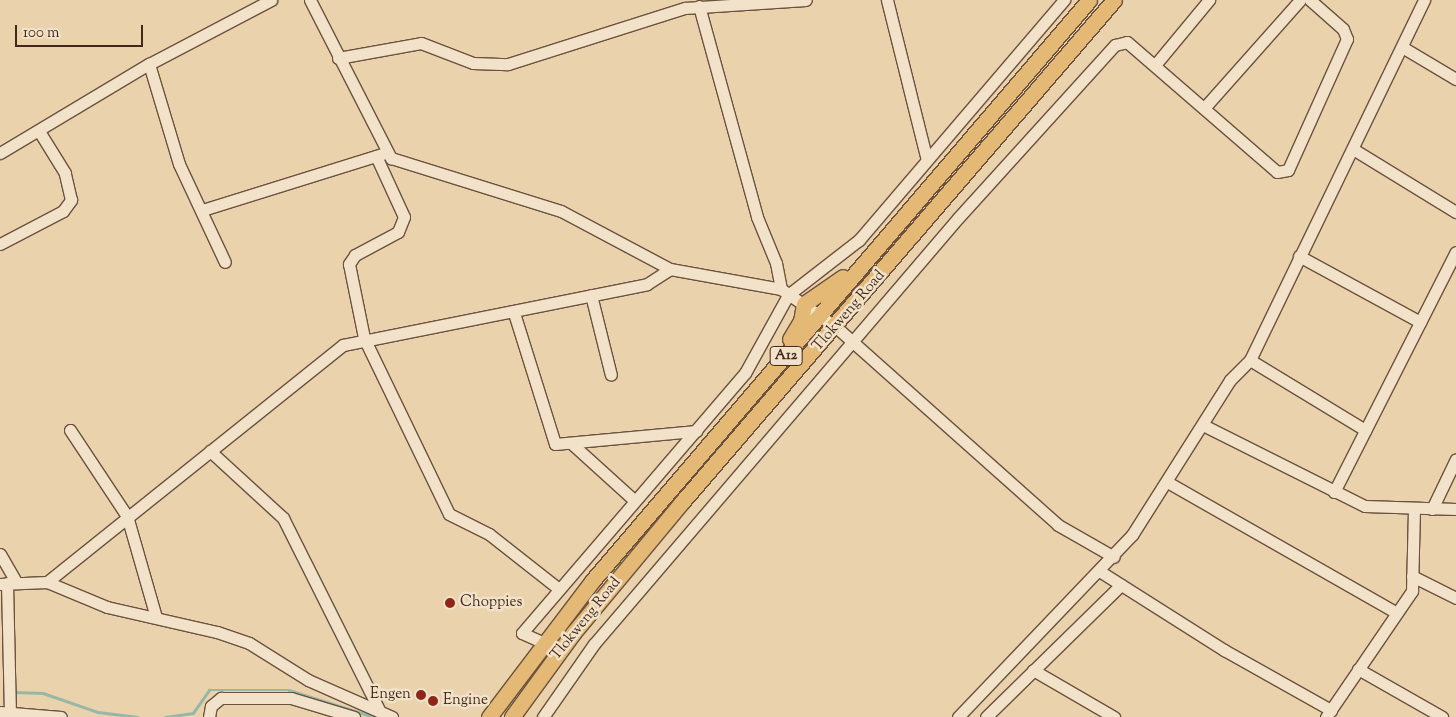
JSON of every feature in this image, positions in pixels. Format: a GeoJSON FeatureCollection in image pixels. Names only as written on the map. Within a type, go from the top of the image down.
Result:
{"type":"FeatureCollection","features":[{"type":"Feature","properties":{"kind":"main road","name":"Tlokweng Road"},"geometry":{"type":"LineString","coordinates":[[489,717],[542,642],[821,315],[867,258],[1089,0]]}},
{"type":"Feature","properties":{"kind":"main road","name":"Tlokweng Road"},"geometry":{"type":"LineString","coordinates":[[512,717],[574,632],[1114,0]]}},
{"type":"Feature","properties":{"kind":"main road"},"geometry":{"type":"LineString","coordinates":[[778,365],[801,321],[804,304],[867,258]]}},
{"type":"Feature","properties":{"kind":"street"},"geometry":{"type":"LineString","coordinates":[[0,153],[149,64],[270,0]]}},
{"type":"Feature","properties":{"kind":"street"},"geometry":{"type":"LineString","coordinates":[[310,0],[381,154],[404,217],[398,232],[355,254],[349,264],[364,338],[449,514],[489,534],[559,589]]}},
{"type":"Feature","properties":{"kind":"street"},"geometry":{"type":"LineString","coordinates":[[338,58],[421,43],[473,63],[508,64],[699,6],[806,0]]}},
{"type":"Feature","properties":{"kind":"street"},"geometry":{"type":"LineString","coordinates":[[887,0],[926,157]]}},
{"type":"Feature","properties":{"kind":"street"},"geometry":{"type":"LineString","coordinates":[[542,642],[522,633],[696,431],[759,353],[785,292],[848,251],[926,157],[1064,0]]}},
{"type":"Feature","properties":{"kind":"street"},"geometry":{"type":"LineString","coordinates":[[1155,65],[1209,0]]}},
{"type":"Feature","properties":{"kind":"street"},"geometry":{"type":"LineString","coordinates":[[1205,107],[1300,0]]}},
{"type":"Feature","properties":{"kind":"street"},"geometry":{"type":"LineString","coordinates":[[543,717],[594,644],[958,218],[1115,44],[1127,42],[1205,107],[1277,172],[1288,170],[1347,39],[1343,29],[1310,0]]}},
{"type":"Feature","properties":{"kind":"street"},"geometry":{"type":"LineString","coordinates":[[958,717],[1114,558],[1169,483],[1230,380],[1250,360],[1424,0]]}},
{"type":"Feature","properties":{"kind":"street"},"geometry":{"type":"LineString","coordinates":[[699,6],[756,217],[776,263],[785,292]]}},
{"type":"Feature","properties":{"kind":"street"},"geometry":{"type":"LineString","coordinates":[[1402,47],[1456,79]]}},
{"type":"Feature","properties":{"kind":"street"},"geometry":{"type":"LineString","coordinates":[[149,64],[179,164],[225,262]]}},
{"type":"Feature","properties":{"kind":"street"},"geometry":{"type":"LineString","coordinates":[[0,244],[63,211],[71,200],[65,173],[39,131]]}},
{"type":"Feature","properties":{"kind":"street"},"geometry":{"type":"LineString","coordinates":[[1353,149],[1456,212]]}},
{"type":"Feature","properties":{"kind":"street"},"geometry":{"type":"LineString","coordinates":[[202,210],[381,154],[408,167],[561,211],[670,269],[785,292],[836,327],[852,344],[1058,524],[1114,558]]}},
{"type":"Feature","properties":{"kind":"street"},"geometry":{"type":"LineString","coordinates":[[1334,492],[1456,252]]}},
{"type":"Feature","properties":{"kind":"street"},"geometry":{"type":"LineString","coordinates":[[1299,256],[1420,322]]}},
{"type":"Feature","properties":{"kind":"street"},"geometry":{"type":"LineString","coordinates":[[47,582],[338,348],[364,338],[514,313],[648,284],[670,269]]}},
{"type":"Feature","properties":{"kind":"street"},"geometry":{"type":"LineString","coordinates":[[591,295],[611,375]]}},
{"type":"Feature","properties":{"kind":"street"},"geometry":{"type":"LineString","coordinates":[[514,313],[550,439],[557,445],[696,431]]}},
{"type":"Feature","properties":{"kind":"street"},"geometry":{"type":"LineString","coordinates":[[1250,360],[1365,430]]}},
{"type":"Feature","properties":{"kind":"street"},"geometry":{"type":"LineString","coordinates":[[1203,425],[1334,492],[1379,509],[1456,509]]}},
{"type":"Feature","properties":{"kind":"street"},"geometry":{"type":"LineString","coordinates":[[70,430],[127,516],[156,617]]}},
{"type":"Feature","properties":{"kind":"street"},"geometry":{"type":"LineString","coordinates":[[571,444],[635,501]]}},
{"type":"Feature","properties":{"kind":"street"},"geometry":{"type":"LineString","coordinates":[[210,450],[283,518],[379,710]]}},
{"type":"Feature","properties":{"kind":"street"},"geometry":{"type":"LineString","coordinates":[[1432,509],[1456,459]]}},
{"type":"Feature","properties":{"kind":"street"},"geometry":{"type":"LineString","coordinates":[[1169,483],[1397,613]]}},
{"type":"Feature","properties":{"kind":"street"},"geometry":{"type":"LineString","coordinates":[[1101,572],[1329,713],[1412,591],[1414,510]]}},
{"type":"Feature","properties":{"kind":"street"},"geometry":{"type":"LineString","coordinates":[[0,554],[8,583],[5,712],[61,717]]}},
{"type":"Feature","properties":{"kind":"street"},"geometry":{"type":"LineString","coordinates":[[1412,576],[1456,598]]}},
{"type":"Feature","properties":{"kind":"street"},"geometry":{"type":"LineString","coordinates":[[8,583],[47,582],[107,607],[156,617],[249,643],[331,691],[392,717]]}},
{"type":"Feature","properties":{"kind":"street"},"geometry":{"type":"LineString","coordinates":[[986,717],[1121,585]]}},
{"type":"Feature","properties":{"kind":"street"},"geometry":{"type":"LineString","coordinates":[[1358,669],[1442,717]]}},
{"type":"Feature","properties":{"kind":"street"},"geometry":{"type":"LineString","coordinates":[[1034,670],[1114,717]]}},
{"type":"Feature","properties":{"kind":"street"},"geometry":{"type":"LineString","coordinates":[[326,708],[331,691]]}},
{"type":"Feature","properties":{"kind":"street"},"geometry":{"type":"LineString","coordinates":[[209,717],[211,706],[221,698],[291,698],[354,717]]}},
{"type":"Feature","properties":{"kind":"waterway"},"geometry":{"type":"LineString","coordinates":[[165,717],[193,713],[209,690],[289,690],[374,717]]}},
{"type":"Feature","properties":{"kind":"waterway"},"geometry":{"type":"LineString","coordinates":[[14,692],[43,693],[98,712],[138,717]]}},
{"type":"Feature","properties":{"kind":"place","name":"Choppies"},"geometry":{"type":"Point","coordinates":[450,603]}},
{"type":"Feature","properties":{"kind":"place","name":"Engen"},"geometry":{"type":"Point","coordinates":[421,695]}},
{"type":"Feature","properties":{"kind":"place","name":"Engine"},"geometry":{"type":"Point","coordinates":[433,701]}}]}
